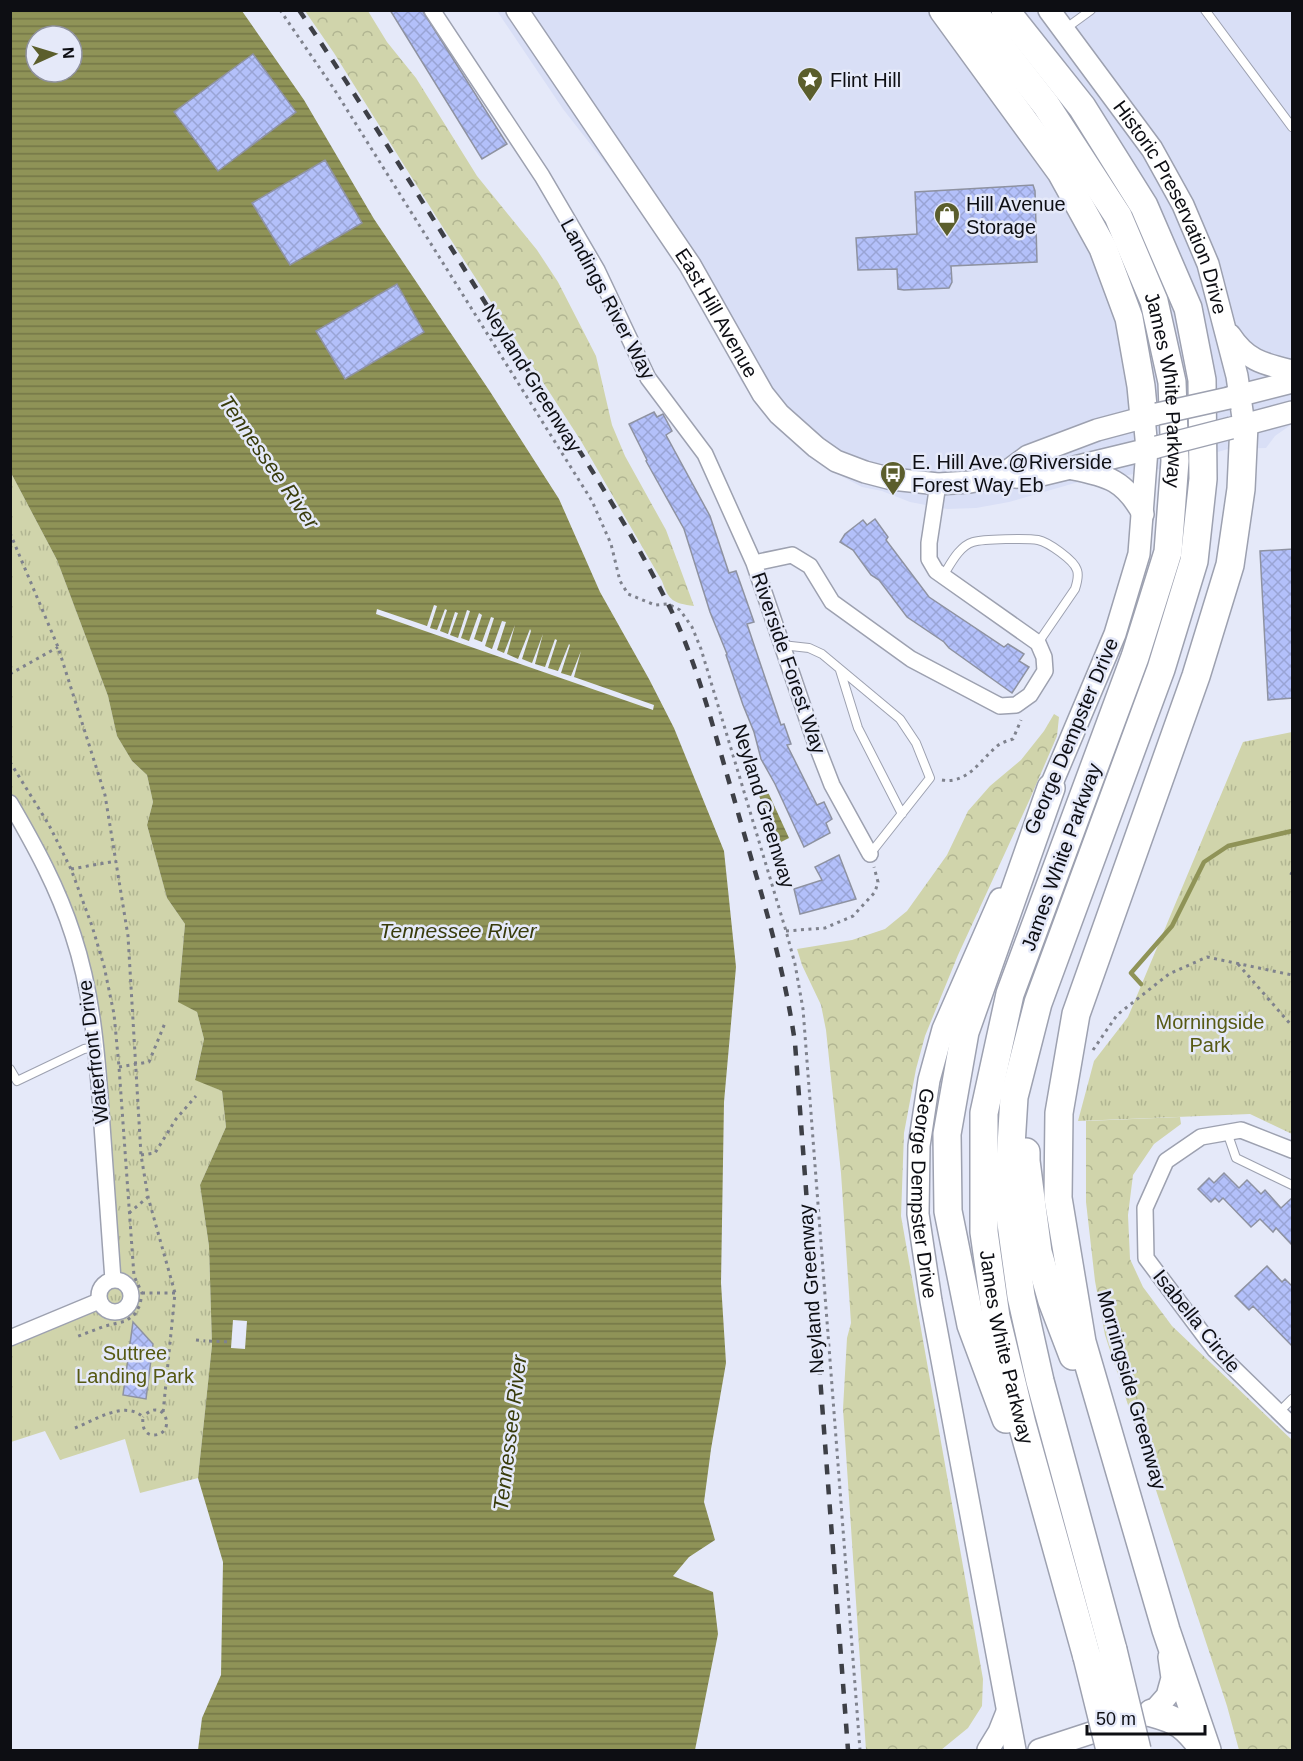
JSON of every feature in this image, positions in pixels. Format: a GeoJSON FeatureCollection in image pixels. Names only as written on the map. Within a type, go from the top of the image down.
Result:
{"type":"FeatureCollection","features":[{"type":"Feature","properties":{"kind":"highway"},"geometry":{"type":"LineString","coordinates":[[943,10],[1061,172],[1103,248],[1130,318],[1141,386],[1150,415]]}},
{"type":"Feature","properties":{"kind":"highway","name":"James White Parkway"},"geometry":{"type":"LineString","coordinates":[[972,10],[1046,105],[1118,216],[1154,301],[1172,382],[1175,461],[1168,552],[1135,657],[1010,994],[984,1113],[984,1232],[996,1317],[1022,1424],[1074,1607],[1100,1654],[1137,1750]]}},
{"type":"Feature","properties":{"kind":"highway","name":"James White Parkway"},"geometry":{"type":"LineString","coordinates":[[1005,10],[1082,107],[1144,206],[1188,308],[1202,380],[1203,479],[1194,561],[1161,669],[1038,1003],[1014,1097],[1010,1215],[1021,1296],[1100,1654],[1110,1750]]}},
{"type":"Feature","properties":{"kind":"highway"},"geometry":{"type":"LineString","coordinates":[[1205,1750],[1166,1630],[1082,1342],[1058,1198],[1059,1113],[1076,1014],[1196,676],[1230,566],[1241,489],[1238,426]]}},
{"type":"Feature","properties":{"kind":"highway"},"geometry":{"type":"LineString","coordinates":[[1051,788],[965,1032],[946,1134],[948,1211],[971,1325],[1074,1607]]}},
{"type":"Feature","properties":{"kind":"highway"},"geometry":{"type":"LineString","coordinates":[[1038,1003],[1026,1161],[1038,1252],[1064,1334],[1117,1463]]}},
{"type":"Feature","properties":{"kind":"highway"},"geometry":{"type":"LineString","coordinates":[[1152,1713],[1174,1719],[1192,1734],[1205,1750]]}},
{"type":"Feature","properties":{"kind":"main road","name":"East Hill Avenue"},"geometry":{"type":"LineString","coordinates":[[517,10],[669,231],[763,394],[779,414],[816,447],[852,469],[892,479],[938,484],[969,482],[1001,476],[1029,478],[1293,412]]}},
{"type":"Feature","properties":{"kind":"main road","name":"Historic Preservation Drive"},"geometry":{"type":"LineString","coordinates":[[1049,10],[1152,149],[1173,186],[1208,264],[1226,330],[1238,426]]}},
{"type":"Feature","properties":{"kind":"main road"},"geometry":{"type":"LineString","coordinates":[[1226,330],[1238,348],[1246,355],[1264,364],[1293,371]]}},
{"type":"Feature","properties":{"kind":"main road","name":"East Hill Avenue"},"geometry":{"type":"LineString","coordinates":[[1001,476],[1028,456],[1097,430],[1150,415],[1293,382]]}},
{"type":"Feature","properties":{"kind":"main road","name":"George Dempster Drive"},"geometry":{"type":"LineString","coordinates":[[1016,1750],[931,1301],[918,1214],[919,1146],[929,1080],[944,1029],[970,965],[1051,788],[1115,634],[1139,554],[1152,448],[1150,415]]}},
{"type":"Feature","properties":{"kind":"main road"},"geometry":{"type":"LineString","coordinates":[[1070,468],[1112,479],[1127,489],[1143,514]]}},
{"type":"Feature","properties":{"kind":"main road"},"geometry":{"type":"LineString","coordinates":[[1039,1750],[1152,1713],[1167,1696],[1172,1678],[1166,1630]]}},
{"type":"Feature","properties":{"kind":"main road"},"geometry":{"type":"LineString","coordinates":[[988,1750],[1007,1712]]}},
{"type":"Feature","properties":{"kind":"street","name":"Landings River Way"},"geometry":{"type":"LineString","coordinates":[[432,10],[542,176],[597,270],[648,378],[705,454],[754,563]]}},
{"type":"Feature","properties":{"kind":"street"},"geometry":{"type":"LineString","coordinates":[[938,484],[929,543],[929,558],[936,571],[1038,643],[1044,657],[1045,671],[1030,695],[1023,700]]}},
{"type":"Feature","properties":{"kind":"street","name":"Riverside Forest Way"},"geometry":{"type":"LineString","coordinates":[[870,854],[832,785],[754,563],[792,555],[810,566],[832,602],[912,659],[1000,706],[1016,705],[1023,700]]}},
{"type":"Feature","properties":{"kind":"street","name":"Waterfront Drive"},"geometry":{"type":"LineString","coordinates":[[10,803],[52,879],[74,936],[88,991],[96,1047],[113,1280]]}},
{"type":"Feature","properties":{"kind":"street","name":"Isabella Circle"},"geometry":{"type":"LineString","coordinates":[[1293,1150],[1240,1130],[1201,1137],[1166,1161],[1145,1208],[1146,1258],[1215,1350],[1293,1425]]}},
{"type":"Feature","properties":{"kind":"street"},"geometry":{"type":"LineString","coordinates":[[113,1280],[119,1280],[128,1286],[132,1297],[128,1306],[120,1312],[110,1312],[99,1301],[103,1285],[113,1280]]}},
{"type":"Feature","properties":{"kind":"street"},"geometry":{"type":"LineString","coordinates":[[10,1338],[99,1301]]}},
{"type":"Feature","properties":{"kind":"lane"},"geometry":{"type":"LineString","coordinates":[[1064,30],[1091,10]]}},
{"type":"Feature","properties":{"kind":"lane"},"geometry":{"type":"LineString","coordinates":[[1205,10],[1293,127]]}},
{"type":"Feature","properties":{"kind":"lane"},"geometry":{"type":"LineString","coordinates":[[943,576],[957,555],[973,542],[1032,539],[1047,543],[1074,563],[1078,572],[1075,589],[1038,643]]}},
{"type":"Feature","properties":{"kind":"lane"},"geometry":{"type":"LineString","coordinates":[[782,645],[809,648],[822,654],[900,719],[916,743],[930,778],[870,854]]}},
{"type":"Feature","properties":{"kind":"lane"},"geometry":{"type":"LineString","coordinates":[[839,668],[858,728],[902,814]]}},
{"type":"Feature","properties":{"kind":"lane"},"geometry":{"type":"LineString","coordinates":[[10,1069],[14,1082],[84,1049],[96,1047]]}},
{"type":"Feature","properties":{"kind":"lane"},"geometry":{"type":"LineString","coordinates":[[1227,1132],[1236,1158],[1293,1185]]}},
{"type":"Feature","properties":{"kind":"lane"},"geometry":{"type":"LineString","coordinates":[[1279,1412],[1293,1399]]}},
{"type":"Feature","properties":{"kind":"path","name":"Neyland Greenway"},"geometry":{"type":"LineString","coordinates":[[280,10],[334,89],[592,501],[611,544],[620,581],[628,594],[655,605],[668,604],[680,610],[692,627],[701,649],[786,931],[803,1009],[810,1076],[860,1750]]}},
{"type":"Feature","properties":{"kind":"path"},"geometry":{"type":"LineString","coordinates":[[10,533],[58,647],[105,795],[128,936],[141,1155],[148,1197],[175,1293],[163,1413]]}},
{"type":"Feature","properties":{"kind":"path"},"geometry":{"type":"LineString","coordinates":[[10,674],[58,647]]}},
{"type":"Feature","properties":{"kind":"path"},"geometry":{"type":"LineString","coordinates":[[930,778],[953,782],[973,771],[997,745],[1013,739],[1021,722],[1023,700]]}},
{"type":"Feature","properties":{"kind":"path"},"geometry":{"type":"LineString","coordinates":[[786,931],[825,928],[853,916],[869,898],[878,882],[870,854]]}},
{"type":"Feature","properties":{"kind":"path"},"geometry":{"type":"LineString","coordinates":[[71,869],[116,861]]}},
{"type":"Feature","properties":{"kind":"path"},"geometry":{"type":"LineString","coordinates":[[1092,1052],[1117,1015],[1169,974],[1207,957],[1293,975]]}},
{"type":"Feature","properties":{"kind":"path"},"geometry":{"type":"LineString","coordinates":[[1237,963],[1293,1026]]}},
{"type":"Feature","properties":{"kind":"path"},"geometry":{"type":"LineString","coordinates":[[119,1067],[149,1062],[165,1023]]}},
{"type":"Feature","properties":{"kind":"path"},"geometry":{"type":"LineString","coordinates":[[141,1155],[155,1153],[176,1119],[196,1096]]}},
{"type":"Feature","properties":{"kind":"path"},"geometry":{"type":"LineString","coordinates":[[129,1213],[148,1197]]}},
{"type":"Feature","properties":{"kind":"path"},"geometry":{"type":"LineString","coordinates":[[142,1293],[175,1293]]}},
{"type":"Feature","properties":{"kind":"path"},"geometry":{"type":"LineString","coordinates":[[196,1340],[231,1342]]}},
{"type":"Feature","properties":{"kind":"path"},"geometry":{"type":"LineString","coordinates":[[75,1428],[121,1410],[136,1411],[143,1417]]}},
{"type":"Feature","properties":{"kind":"path"},"geometry":{"type":"LineString","coordinates":[[156,1410],[163,1413],[167,1419],[167,1426],[157,1435],[150,1434],[144,1430],[143,1417],[148,1411],[156,1410]]}},
{"type":"Feature","properties":{"kind":"shaded area"},"geometry":{"type":"Polygon","coordinates":[[[497,11],[1292,11],[1292,424],[1275,436],[1266,448],[1228,449],[1163,468],[1099,481],[1075,483],[1009,502],[976,508],[947,509],[910,502],[882,491],[862,487],[824,467],[779,430],[752,396],[741,381],[716,330],[666,247],[623,186],[563,109],[497,11]]]}},
{"type":"Feature","properties":{"kind":"green space"},"geometry":{"type":"Polygon","coordinates":[[[305,11],[368,11],[387,42],[416,78],[477,176],[537,250],[558,282],[596,356],[612,425],[625,456],[666,530],[694,606],[676,602],[667,593],[581,441],[305,11]]]}},
{"type":"Feature","properties":{"kind":"green space","name":"Suttree Landing Park"},"geometry":{"type":"Polygon","coordinates":[[[11,473],[57,560],[108,696],[117,736],[132,761],[147,775],[153,802],[147,825],[167,898],[185,924],[178,1001],[197,1012],[204,1039],[195,1079],[222,1091],[226,1127],[200,1185],[209,1246],[212,1345],[198,1478],[140,1493],[125,1439],[60,1460],[45,1431],[11,1442],[11,1338],[98,1296],[107,1282],[82,967],[11,803],[11,473]]]}},
{"type":"Feature","properties":{"kind":"green space"},"geometry":{"type":"Polygon","coordinates":[[[1054,714],[1059,717],[1057,736],[958,955],[925,1036],[916,1069],[904,1133],[901,1216],[983,1679],[982,1706],[968,1728],[941,1750],[866,1750],[843,1409],[847,1338],[851,1323],[841,1173],[826,1030],[821,1005],[797,949],[852,940],[885,929],[907,911],[947,855],[968,811],[990,786],[1021,760],[1054,714]]]}},
{"type":"Feature","properties":{"kind":"green space","name":"Morningside Park"},"geometry":{"type":"Polygon","coordinates":[[[1292,732],[1292,1134],[1250,1114],[1078,1121],[1094,1061],[1128,1017],[1243,742],[1292,732]]]}},
{"type":"Feature","properties":{"kind":"green space"},"geometry":{"type":"Polygon","coordinates":[[[1180,1117],[1181,1124],[1154,1144],[1133,1175],[1128,1215],[1130,1259],[1143,1287],[1172,1326],[1292,1440],[1292,1750],[1239,1750],[1227,1706],[1105,1335],[1095,1281],[1086,1202],[1086,1121],[1180,1117]]]}},
{"type":"Feature","properties":{"kind":"water","name":"Tennessee River"},"geometry":{"type":"Polygon","coordinates":[[[10,11],[242,11],[304,100],[374,219],[559,499],[600,592],[674,728],[724,851],[736,967],[724,1102],[721,1283],[726,1363],[704,1502],[715,1540],[689,1557],[673,1576],[713,1592],[718,1634],[695,1750],[198,1750],[202,1718],[221,1675],[223,1562],[198,1478],[212,1345],[209,1246],[200,1185],[226,1127],[222,1091],[195,1080],[204,1039],[197,1012],[178,1002],[185,924],[167,898],[147,825],[153,802],[147,775],[132,761],[117,736],[108,696],[57,560],[11,473],[10,11]]]}},
{"type":"Feature","properties":{"kind":"water"},"geometry":{"type":"Polygon","coordinates":[[[764,791],[768,792],[789,838],[781,842],[780,840],[772,843],[771,840],[772,826],[765,819],[763,813],[766,811],[759,796],[764,791]]]}},
{"type":"Feature","properties":{"kind":"pier"},"geometry":{"type":"Polygon","coordinates":[[[434,605],[437,606],[430,628],[437,630],[445,609],[447,610],[440,631],[448,634],[455,612],[458,613],[450,635],[458,638],[467,610],[470,611],[461,638],[469,641],[479,613],[482,615],[474,639],[482,642],[491,617],[494,618],[485,646],[492,649],[502,621],[506,622],[497,650],[504,653],[515,625],[507,654],[518,659],[530,629],[522,659],[532,663],[543,634],[535,664],[545,667],[555,639],[557,640],[548,668],[558,671],[569,644],[561,673],[571,676],[581,651],[574,677],[654,705],[653,710],[376,614],[377,609],[427,626],[434,605]]]}},
{"type":"Feature","properties":{"kind":"pier"},"geometry":{"type":"Polygon","coordinates":[[[233,1320],[247,1321],[245,1349],[231,1348],[233,1320]]]}},
{"type":"Feature","properties":{"kind":"building"},"geometry":{"type":"Polygon","coordinates":[[[390,10],[422,10],[507,144],[482,159],[390,10]]]}},
{"type":"Feature","properties":{"kind":"building"},"geometry":{"type":"Polygon","coordinates":[[[253,54],[296,112],[218,171],[174,112],[253,54]]]}},
{"type":"Feature","properties":{"kind":"building"},"geometry":{"type":"Polygon","coordinates":[[[325,160],[362,223],[290,265],[252,203],[325,160]]]}},
{"type":"Feature","properties":{"kind":"building","name":"Hill Avenue Storage"},"geometry":{"type":"Polygon","coordinates":[[[1033,185],[1037,262],[951,266],[952,282],[949,288],[898,289],[897,269],[858,270],[856,238],[917,234],[915,192],[1033,185]]]}},
{"type":"Feature","properties":{"kind":"building"},"geometry":{"type":"Polygon","coordinates":[[[397,284],[424,332],[345,379],[316,331],[397,284]]]}},
{"type":"Feature","properties":{"kind":"building"},"geometry":{"type":"Polygon","coordinates":[[[654,412],[657,417],[663,414],[672,431],[666,435],[710,516],[729,573],[736,571],[754,622],[747,624],[781,725],[784,724],[791,744],[787,745],[817,805],[824,802],[832,819],[826,823],[830,833],[804,847],[761,759],[754,732],[710,612],[684,529],[646,461],[629,424],[654,412]]]}},
{"type":"Feature","properties":{"kind":"building"},"geometry":{"type":"Polygon","coordinates":[[[875,519],[888,537],[886,540],[929,597],[1004,647],[1008,644],[1024,654],[1019,661],[1029,667],[1012,693],[907,617],[853,550],[840,542],[845,534],[863,520],[867,525],[875,519]]]}},
{"type":"Feature","properties":{"kind":"building"},"geometry":{"type":"Polygon","coordinates":[[[1293,549],[1293,698],[1268,700],[1260,551],[1293,549]]]}},
{"type":"Feature","properties":{"kind":"building"},"geometry":{"type":"Polygon","coordinates":[[[839,855],[856,899],[800,914],[794,889],[822,880],[815,867],[839,855]]]}},
{"type":"Feature","properties":{"kind":"building"},"geometry":{"type":"Polygon","coordinates":[[[1224,1173],[1239,1188],[1247,1180],[1261,1194],[1265,1190],[1281,1208],[1293,1197],[1293,1246],[1276,1228],[1273,1232],[1260,1219],[1251,1227],[1223,1198],[1219,1202],[1215,1198],[1211,1202],[1198,1189],[1209,1178],[1214,1183],[1224,1173]]]}},
{"type":"Feature","properties":{"kind":"building"},"geometry":{"type":"Polygon","coordinates":[[[1267,1266],[1282,1282],[1285,1279],[1293,1287],[1293,1347],[1253,1306],[1249,1310],[1235,1296],[1267,1266]]]}},
{"type":"Feature","properties":{"kind":"building"},"geometry":{"type":"Polygon","coordinates":[[[133,1322],[153,1344],[146,1399],[123,1395],[133,1322]]]}},
{"type":"Feature","properties":{"kind":"waterway"},"geometry":{"type":"LineString","coordinates":[[1141,984],[1131,973],[1172,926],[1204,862],[1228,846],[1292,831]]}},
{"type":"Feature","properties":{"kind":"railway"},"geometry":{"type":"LineString","coordinates":[[299,10],[591,469],[648,565],[676,621],[703,695],[768,918],[790,1011],[795,1043],[848,1750]]}},
{"type":"Feature","properties":{"kind":"place","name":"Flint Hill"},"geometry":{"type":"Point","coordinates":[810,103]}},
{"type":"Feature","properties":{"kind":"place","name":"Hill Avenue Storage"},"geometry":{"type":"Point","coordinates":[947,238]}},
{"type":"Feature","properties":{"kind":"place","name":"E. Hill Ave.@Riverside Forest Way Eb"},"geometry":{"type":"Point","coordinates":[893,497]}}]}
